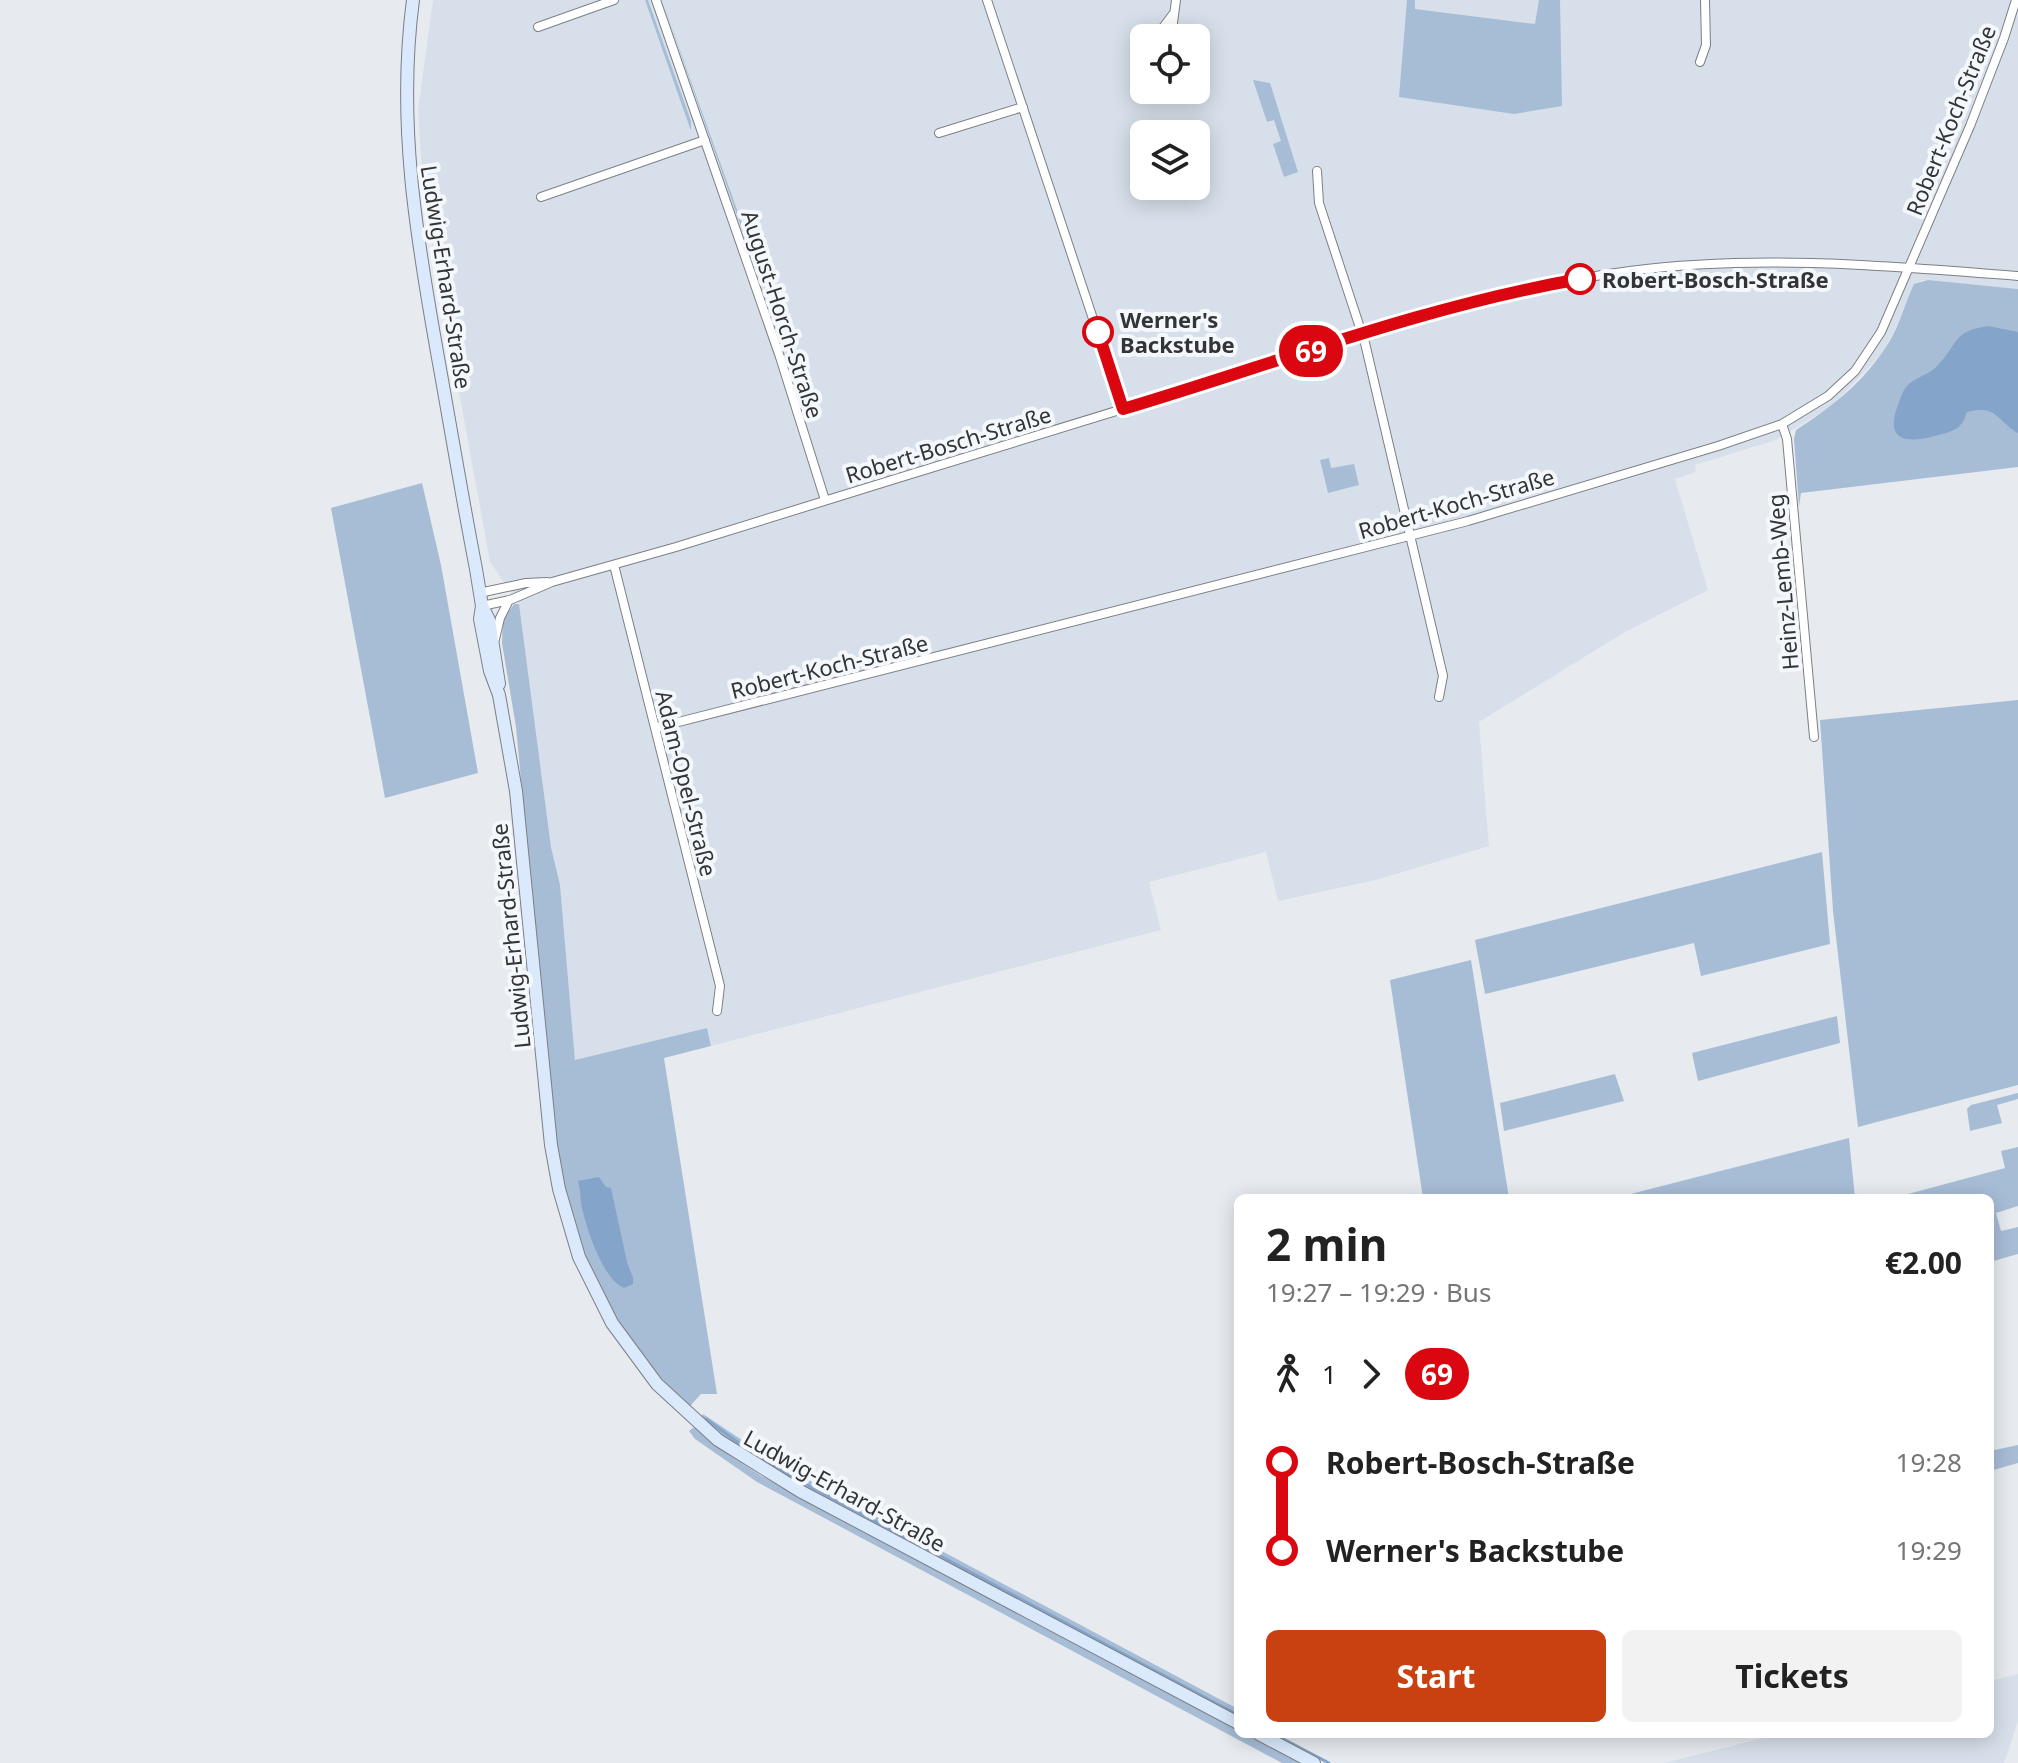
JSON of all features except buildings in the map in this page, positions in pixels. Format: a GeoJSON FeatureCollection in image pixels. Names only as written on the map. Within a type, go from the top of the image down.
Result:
{"type":"FeatureCollection","features":[{"type":"Feature","properties":{"kind":"main road","name":"Ludwig-Erhard-Straße"},"geometry":{"type":"LineString","coordinates":[[413,0],[406,98],[412,201],[483,632],[490,671],[499,695]]}},
{"type":"Feature","properties":{"kind":"main road","name":"Ludwig-Erhard-Straße"},"geometry":{"type":"LineString","coordinates":[[480,600],[489,620],[499,670],[499,695],[516,791],[548,1117],[559,1189],[579,1257],[612,1323],[630,1350],[657,1384],[690,1416],[737,1454],[766,1472],[1234,1721]]}},
{"type":"Feature","properties":{"kind":"main road"},"geometry":{"type":"LineString","coordinates":[[1267,1738],[1314,1763]]}},
{"type":"Feature","properties":{"kind":"street"},"geometry":{"type":"LineString","coordinates":[[538,27],[614,0]]}},
{"type":"Feature","properties":{"kind":"street","name":"August-Horch-Straße"},"geometry":{"type":"LineString","coordinates":[[656,0],[780,357],[825,500]]}},
{"type":"Feature","properties":{"kind":"street"},"geometry":{"type":"LineString","coordinates":[[987,0],[1123,409]]}},
{"type":"Feature","properties":{"kind":"street"},"geometry":{"type":"LineString","coordinates":[[1173,24],[1176,0]]}},
{"type":"Feature","properties":{"kind":"street"},"geometry":{"type":"LineString","coordinates":[[1700,62],[1706,45],[1705,0]]}},
{"type":"Feature","properties":{"kind":"street","name":"Robert-Koch-Straße"},"geometry":{"type":"LineString","coordinates":[[655,728],[1409,536],[1718,446],[1782,424],[1828,396],[1855,371],[1881,332],[1982,97],[2016,0]]}},
{"type":"Feature","properties":{"kind":"street"},"geometry":{"type":"LineString","coordinates":[[1166,24],[1175,12]]}},
{"type":"Feature","properties":{"kind":"street"},"geometry":{"type":"LineString","coordinates":[[939,133],[1023,107]]}},
{"type":"Feature","properties":{"kind":"street"},"geometry":{"type":"LineString","coordinates":[[541,197],[705,140]]}},
{"type":"Feature","properties":{"kind":"street"},"geometry":{"type":"LineString","coordinates":[[1317,171],[1319,203],[1362,335],[1443,676],[1439,697]]}},
{"type":"Feature","properties":{"kind":"street","name":"Robert-Bosch-Straße"},"geometry":{"type":"LineString","coordinates":[[480,600],[510,600],[552,582],[1362,335],[1551,284],[1634,270],[1781,262],[2018,276]]}},
{"type":"Feature","properties":{"kind":"street","name":"Heinz-Lemb-Weg"},"geometry":{"type":"LineString","coordinates":[[1782,424],[1787,439],[1814,737]]}},
{"type":"Feature","properties":{"kind":"street","name":"Adam-Opel-Straße"},"geometry":{"type":"LineString","coordinates":[[614,565],[720,986],[717,1011]]}},
{"type":"Feature","properties":{"kind":"street","name":"Robert-Bosch-Straße"},"geometry":{"type":"LineString","coordinates":[[480,600],[526,583],[552,582]]}},
{"type":"Feature","properties":{"kind":"street"},"geometry":{"type":"LineString","coordinates":[[494,644],[500,618],[510,600]]}},
{"type":"Feature","properties":{"kind":"shaded area"},"geometry":{"type":"Polygon","coordinates":[[[433,0],[2018,0],[2018,289],[1922,280],[1913,287],[1893,334],[1879,357],[1832,406],[1776,440],[1695,465],[1696,472],[1675,479],[1708,590],[1625,632],[1479,722],[1489,846],[1376,880],[1278,901],[1266,852],[1149,882],[1161,930],[711,1046],[707,1028],[575,1061],[560,885],[551,847],[519,604],[490,562],[424,200],[418,110],[433,0]]]}},
{"type":"Feature","properties":{"kind":"shaded area"},"geometry":{"type":"Polygon","coordinates":[[[645,0],[648,0],[691,121],[691,131],[645,0]]]}},
{"type":"Feature","properties":{"kind":"shaded area"},"geometry":{"type":"Polygon","coordinates":[[[662,0],[750,246],[748,247],[662,0]]]}},
{"type":"Feature","properties":{"kind":"shaded area"},"geometry":{"type":"Polygon","coordinates":[[[1407,0],[1415,0],[1415,9],[1535,24],[1539,0],[1560,0],[1562,106],[1514,114],[1399,97],[1407,0]]]}},
{"type":"Feature","properties":{"kind":"shaded area"},"geometry":{"type":"Polygon","coordinates":[[[1253,80],[1270,83],[1298,172],[1284,177],[1273,144],[1281,141],[1274,120],[1267,122],[1253,80]]]}},
{"type":"Feature","properties":{"kind":"shaded area"},"geometry":{"type":"Polygon","coordinates":[[[1928,280],[2018,289],[2018,467],[1801,493],[1799,507],[1796,430],[1838,400],[1874,364],[1893,335],[1914,284],[1928,280]]]}},
{"type":"Feature","properties":{"kind":"shaded area"},"geometry":{"type":"Polygon","coordinates":[[[1988,326],[2018,332],[2018,433],[1991,412],[1977,410],[1967,412],[1959,426],[1946,433],[1916,439],[1897,434],[1894,419],[1907,386],[1934,369],[1962,335],[1988,326]]]}},
{"type":"Feature","properties":{"kind":"shaded area"},"geometry":{"type":"Polygon","coordinates":[[[1329,458],[1331,468],[1354,464],[1359,485],[1328,493],[1320,460],[1329,458]]]}},
{"type":"Feature","properties":{"kind":"shaded area"},"geometry":{"type":"Polygon","coordinates":[[[422,483],[441,565],[478,773],[385,798],[331,508],[422,483]]]}},
{"type":"Feature","properties":{"kind":"shaded area"},"geometry":{"type":"Polygon","coordinates":[[[514,604],[519,604],[551,847],[560,885],[575,1060],[707,1028],[711,1046],[664,1058],[717,1394],[701,1394],[691,1405],[686,1406],[646,1361],[606,1302],[583,1252],[561,1176],[516,727],[502,643],[503,619],[514,604]]]}},
{"type":"Feature","properties":{"kind":"shaded area"},"geometry":{"type":"Polygon","coordinates":[[[2018,700],[2018,1085],[1858,1127],[1833,911],[1820,720],[2018,700]]]}},
{"type":"Feature","properties":{"kind":"shaded area"},"geometry":{"type":"Polygon","coordinates":[[[1822,852],[1830,944],[1701,976],[1694,943],[1485,994],[1475,940],[1822,852]]]}},
{"type":"Feature","properties":{"kind":"shaded area"},"geometry":{"type":"Polygon","coordinates":[[[1471,960],[1508,1194],[1422,1194],[1390,980],[1471,960]]]}},
{"type":"Feature","properties":{"kind":"shaded area"},"geometry":{"type":"Polygon","coordinates":[[[1837,1016],[1840,1043],[1698,1081],[1692,1053],[1837,1016]]]}},
{"type":"Feature","properties":{"kind":"shaded area"},"geometry":{"type":"Polygon","coordinates":[[[1615,1074],[1624,1101],[1504,1131],[1500,1103],[1615,1074]]]}},
{"type":"Feature","properties":{"kind":"shaded area"},"geometry":{"type":"Polygon","coordinates":[[[2018,1093],[2018,1099],[1997,1105],[2002,1123],[1970,1131],[1967,1109],[1971,1105],[2018,1093]]]}},
{"type":"Feature","properties":{"kind":"shaded area"},"geometry":{"type":"Polygon","coordinates":[[[1849,1138],[1855,1194],[1631,1194],[1849,1138]]]}},
{"type":"Feature","properties":{"kind":"shaded area"},"geometry":{"type":"Polygon","coordinates":[[[2018,1147],[2018,1206],[1996,1213],[2001,1231],[2018,1227],[2018,1254],[1994,1261],[1994,1194],[1908,1194],[2005,1168],[2001,1151],[2018,1147]]]}},
{"type":"Feature","properties":{"kind":"shaded area"},"geometry":{"type":"Polygon","coordinates":[[[599,1177],[606,1187],[611,1188],[633,1278],[633,1284],[624,1288],[604,1266],[582,1209],[578,1181],[599,1177]]]}},
{"type":"Feature","properties":{"kind":"shaded area"},"geometry":{"type":"Polygon","coordinates":[[[703,1414],[775,1462],[1234,1707],[1234,1714],[769,1467],[701,1418],[703,1414]]]}},
{"type":"Feature","properties":{"kind":"shaded area"},"geometry":{"type":"Polygon","coordinates":[[[694,1427],[716,1446],[760,1475],[1234,1728],[1234,1737],[757,1482],[695,1439],[689,1431],[694,1427]]]}},
{"type":"Feature","properties":{"kind":"shaded area"},"geometry":{"type":"Polygon","coordinates":[[[2018,1445],[2018,1463],[1994,1470],[1994,1450],[2018,1445]]]}},
{"type":"Feature","properties":{"kind":"shaded area"},"geometry":{"type":"Polygon","coordinates":[[[2018,1674],[2018,1721],[2004,1763],[1664,1763],[1764,1738],[1994,1738],[1994,1680],[2018,1674]]]}},
{"type":"Feature","properties":{"kind":"shaded area"},"geometry":{"type":"Polygon","coordinates":[[[1235,1738],[1254,1738],[1301,1763],[1282,1763],[1235,1738]]]}},
{"type":"Feature","properties":{"kind":"waterway"},"geometry":{"type":"LineString","coordinates":[[706,1419],[794,1478],[1234,1713]]}},
{"type":"Feature","properties":{"kind":"waterway"},"geometry":{"type":"LineString","coordinates":[[1282,1738],[1329,1763]]}},
{"type":"Feature","properties":{"kind":"bus line","name":"69"},"geometry":{"type":"LineString","coordinates":[[1098,332],[1123,409],[1419,318],[1580,279]]}},
{"type":"Feature","properties":{"kind":"place","name":"Robert-Bosch-Straße"},"geometry":{"type":"Point","coordinates":[1580,279]}},
{"type":"Feature","properties":{"kind":"place","name":"Werner's Backstube"},"geometry":{"type":"Point","coordinates":[1098,332]}}]}
